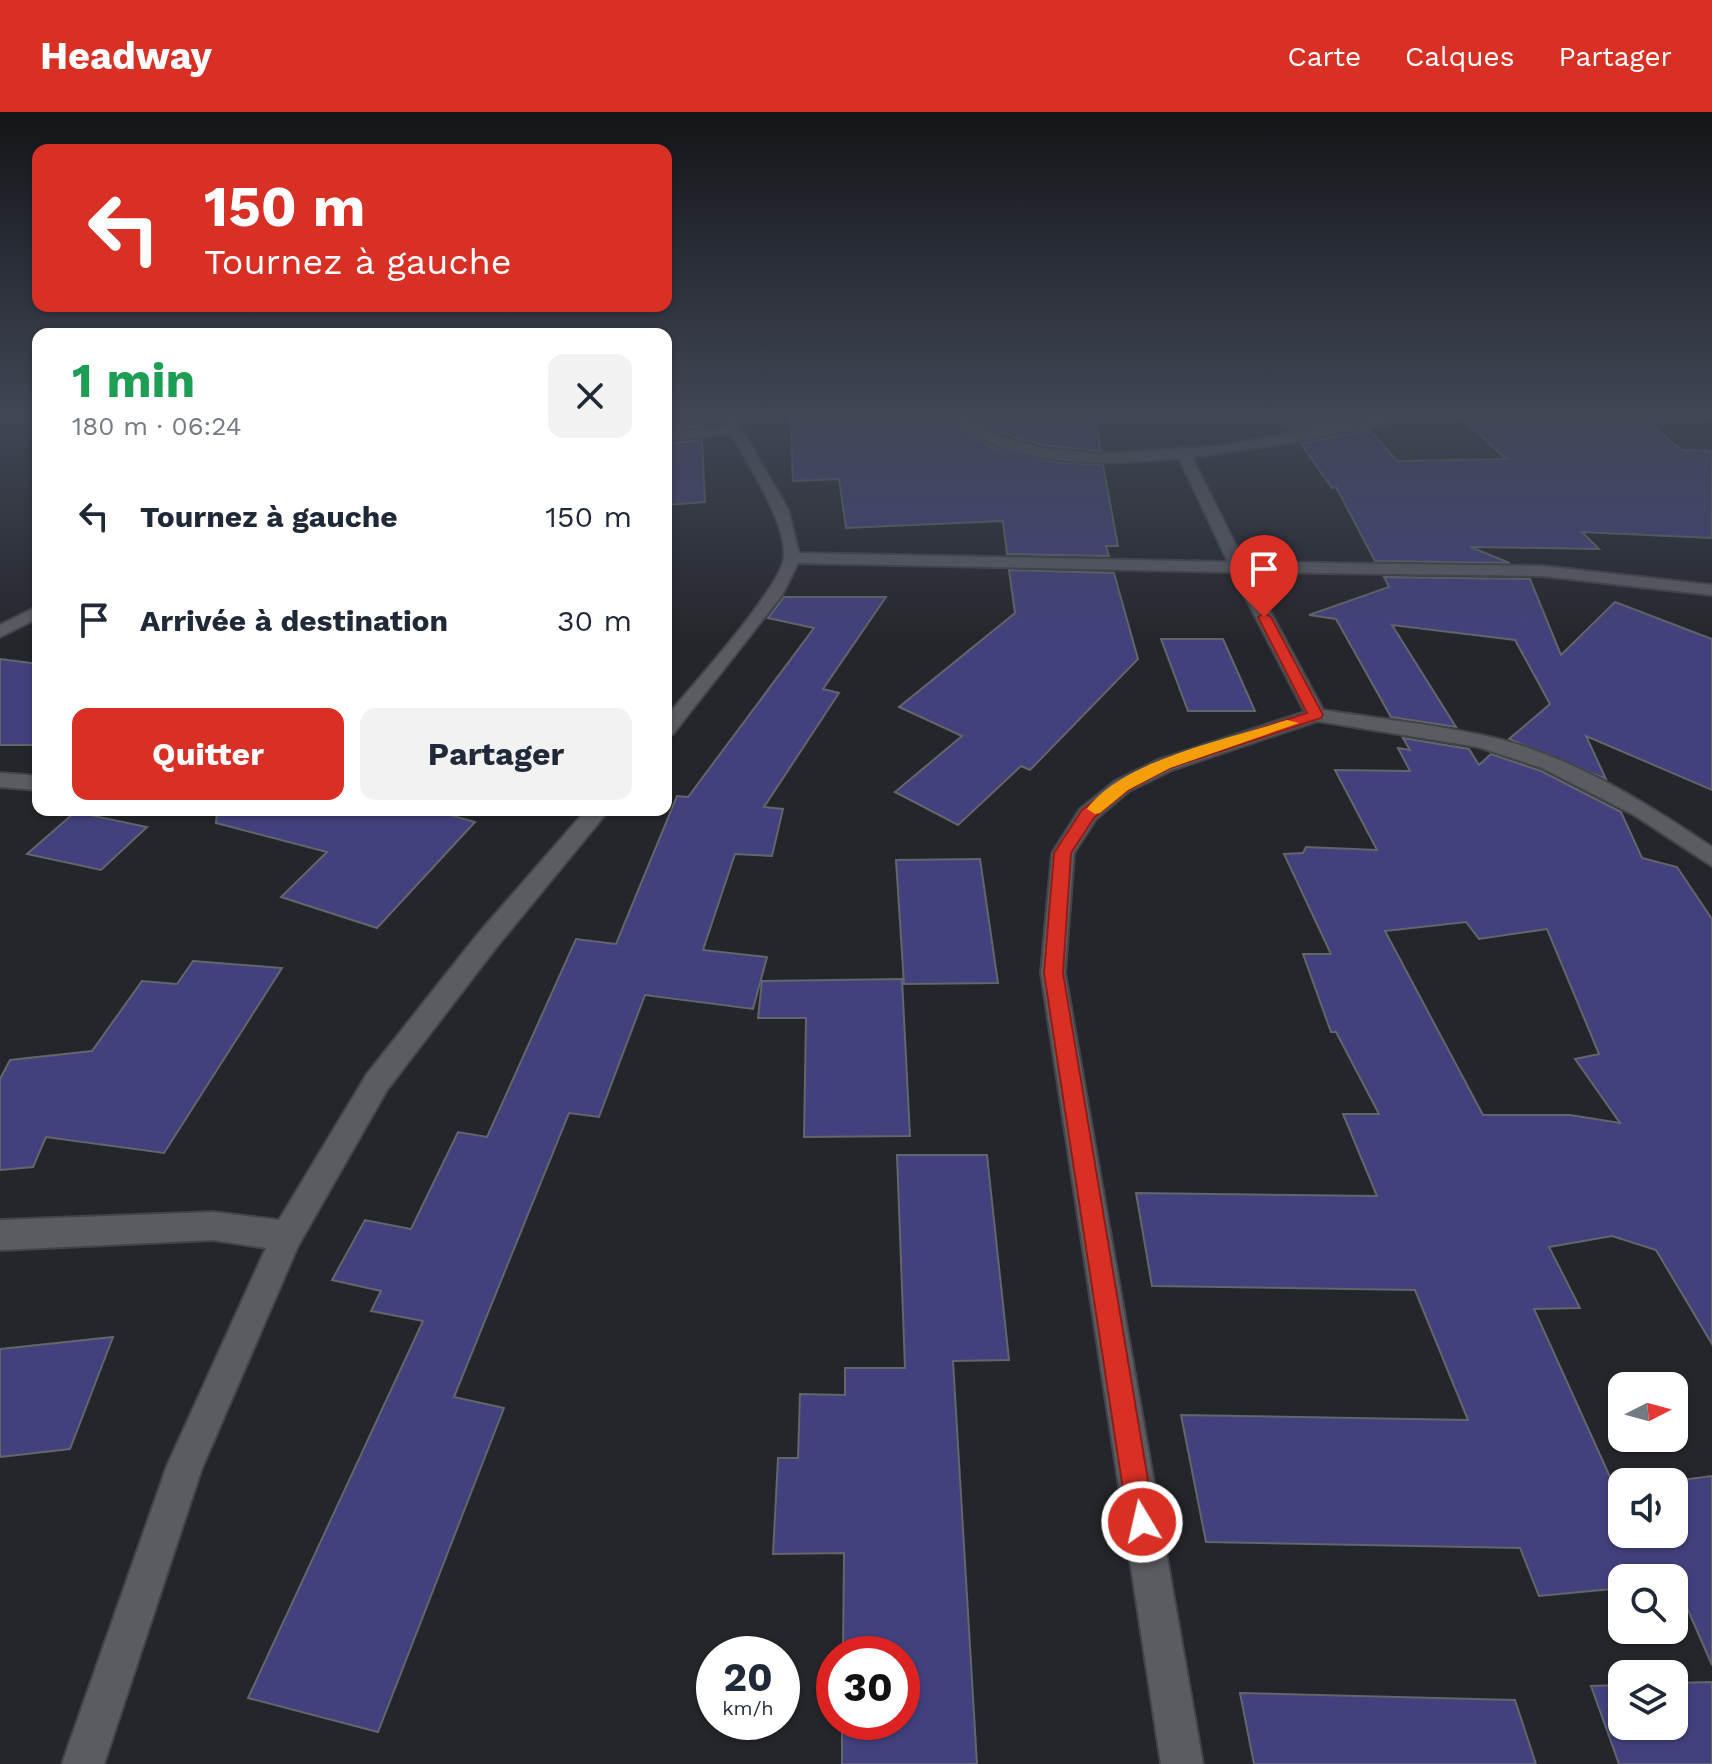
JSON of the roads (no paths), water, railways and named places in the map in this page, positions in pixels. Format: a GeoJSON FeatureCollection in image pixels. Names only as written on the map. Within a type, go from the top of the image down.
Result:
{"type":"FeatureCollection","features":[{"type":"Feature","properties":{"kind":"street"},"geometry":{"type":"LineString","coordinates":[[672,718],[776,591],[792,558],[781,509],[770,490]]}},
{"type":"Feature","properties":{"kind":"street"},"geometry":{"type":"LineString","coordinates":[[1201,490],[1316,715]]}},
{"type":"Feature","properties":{"kind":"street"},"geometry":{"type":"LineString","coordinates":[[792,558],[1542,571],[1712,590]]}},
{"type":"Feature","properties":{"kind":"street"},"geometry":{"type":"LineString","coordinates":[[0,632],[32,614]]}},
{"type":"Feature","properties":{"kind":"street"},"geometry":{"type":"LineString","coordinates":[[1182,1764],[1053,973],[1063,853],[1088,814],[1122,786],[1165,765],[1316,715],[1481,741],[1549,763],[1642,810],[1712,858]]}},
{"type":"Feature","properties":{"kind":"street"},"geometry":{"type":"LineString","coordinates":[[0,780],[32,783]]}},
{"type":"Feature","properties":{"kind":"street"},"geometry":{"type":"LineString","coordinates":[[83,1764],[185,1466],[287,1236],[377,1082],[486,942],[593,816]]}},
{"type":"Feature","properties":{"kind":"street"},"geometry":{"type":"LineString","coordinates":[[0,1235],[213,1226],[287,1236]]}}]}
